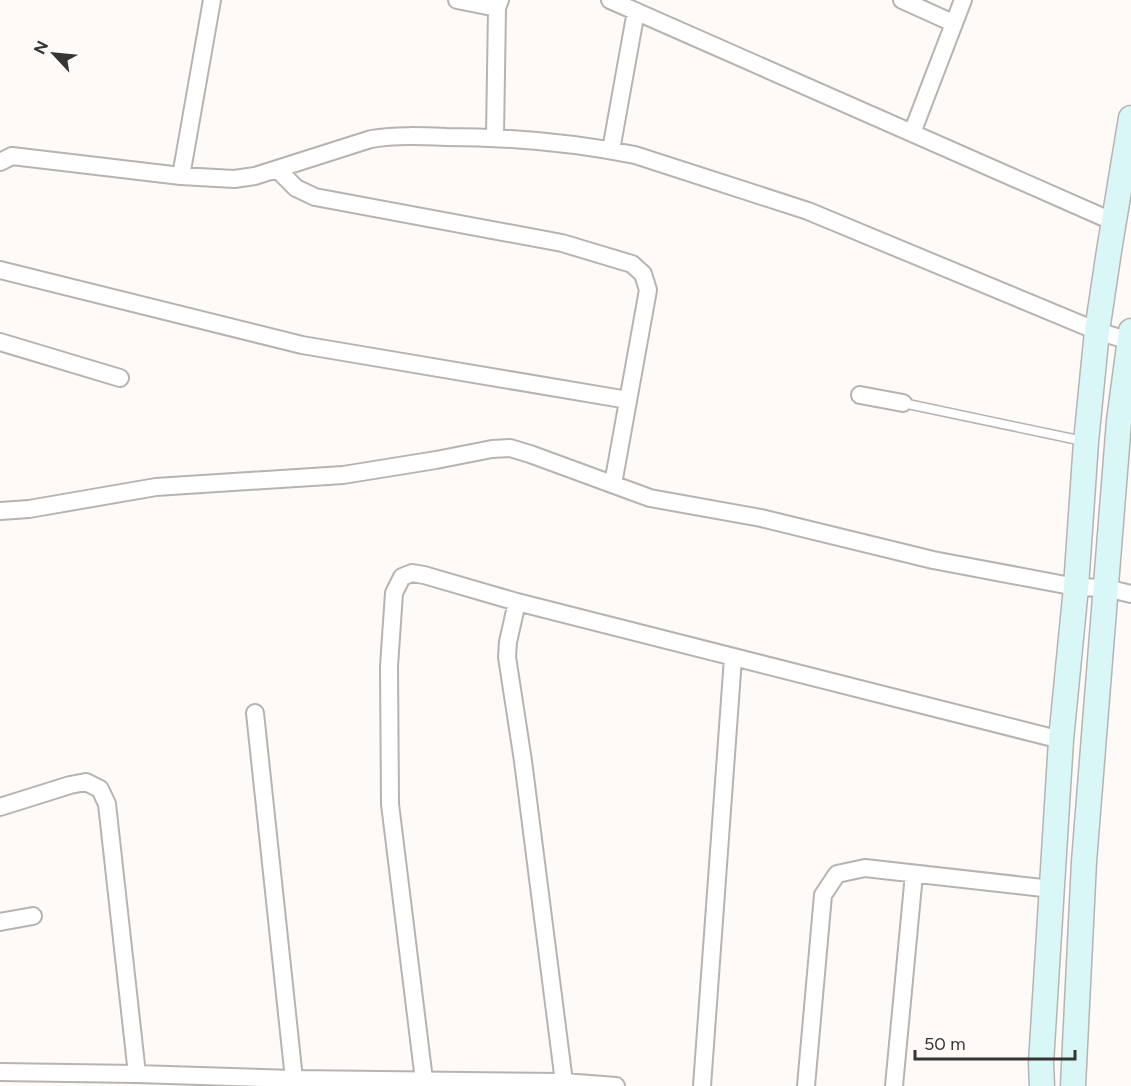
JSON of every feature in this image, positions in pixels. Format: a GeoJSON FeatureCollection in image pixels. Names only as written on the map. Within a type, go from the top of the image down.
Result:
{"type":"FeatureCollection","features":[{"type":"Feature","properties":{"kind":"street"},"geometry":{"type":"LineString","coordinates":[[181,176],[212,0]]}},
{"type":"Feature","properties":{"kind":"street"},"geometry":{"type":"LineString","coordinates":[[457,0],[498,4],[495,137]]}},
{"type":"Feature","properties":{"kind":"street"},"geometry":{"type":"LineString","coordinates":[[902,0],[953,23]]}},
{"type":"Feature","properties":{"kind":"street"},"geometry":{"type":"LineString","coordinates":[[912,133],[963,0]]}},
{"type":"Feature","properties":{"kind":"street"},"geometry":{"type":"LineString","coordinates":[[614,1],[1113,222]]}},
{"type":"Feature","properties":{"kind":"street"},"geometry":{"type":"LineString","coordinates":[[611,150],[636,11]]}},
{"type":"Feature","properties":{"kind":"street"},"geometry":{"type":"LineString","coordinates":[[1041,1086],[1062,740],[1086,442],[1097,331],[1131,118]]}},
{"type":"Feature","properties":{"kind":"street"},"geometry":{"type":"LineString","coordinates":[[0,162],[12,156],[181,176],[234,179],[255,176],[371,139],[390,136],[495,137],[611,150],[635,155],[808,211],[1097,331],[1130,336],[1119,421],[1084,862],[1073,1086]]}},
{"type":"Feature","properties":{"kind":"street"},"geometry":{"type":"LineString","coordinates":[[277,169],[296,188],[315,197],[539,237],[632,264],[643,274],[648,290],[613,484]]}},
{"type":"Feature","properties":{"kind":"street"},"geometry":{"type":"LineString","coordinates":[[0,270],[302,345],[628,400]]}},
{"type":"Feature","properties":{"kind":"street"},"geometry":{"type":"LineString","coordinates":[[0,342],[120,378]]}},
{"type":"Feature","properties":{"kind":"street"},"geometry":{"type":"LineString","coordinates":[[860,395],[903,403]]}},
{"type":"Feature","properties":{"kind":"street"},"geometry":{"type":"LineString","coordinates":[[0,511],[29,509],[156,487],[343,475],[492,449],[510,448],[650,498],[761,518],[933,560],[1076,587],[1106,588],[1131,594]]}},
{"type":"Feature","properties":{"kind":"street"},"geometry":{"type":"LineString","coordinates":[[424,1080],[390,804],[389,666],[394,593],[402,577],[412,573],[733,658],[1062,740]]}},
{"type":"Feature","properties":{"kind":"street"},"geometry":{"type":"LineString","coordinates":[[517,602],[507,657],[523,760],[564,1082]]}},
{"type":"Feature","properties":{"kind":"street"},"geometry":{"type":"LineString","coordinates":[[702,1086],[733,658]]}},
{"type":"Feature","properties":{"kind":"street"},"geometry":{"type":"LineString","coordinates":[[255,713],[294,1079]]}},
{"type":"Feature","properties":{"kind":"street"},"geometry":{"type":"LineString","coordinates":[[0,807],[86,782],[100,789],[107,804],[137,1074]]}},
{"type":"Feature","properties":{"kind":"street"},"geometry":{"type":"LineString","coordinates":[[806,1086],[823,895],[837,874],[865,868],[1052,889]]}},
{"type":"Feature","properties":{"kind":"street"},"geometry":{"type":"LineString","coordinates":[[894,1086],[914,874]]}},
{"type":"Feature","properties":{"kind":"street"},"geometry":{"type":"LineString","coordinates":[[0,922],[33,916]]}},
{"type":"Feature","properties":{"kind":"street"},"geometry":{"type":"LineString","coordinates":[[0,1072],[564,1082],[616,1086]]}},
{"type":"Feature","properties":{"kind":"lane"},"geometry":{"type":"LineString","coordinates":[[903,403],[1086,442]]}}]}
